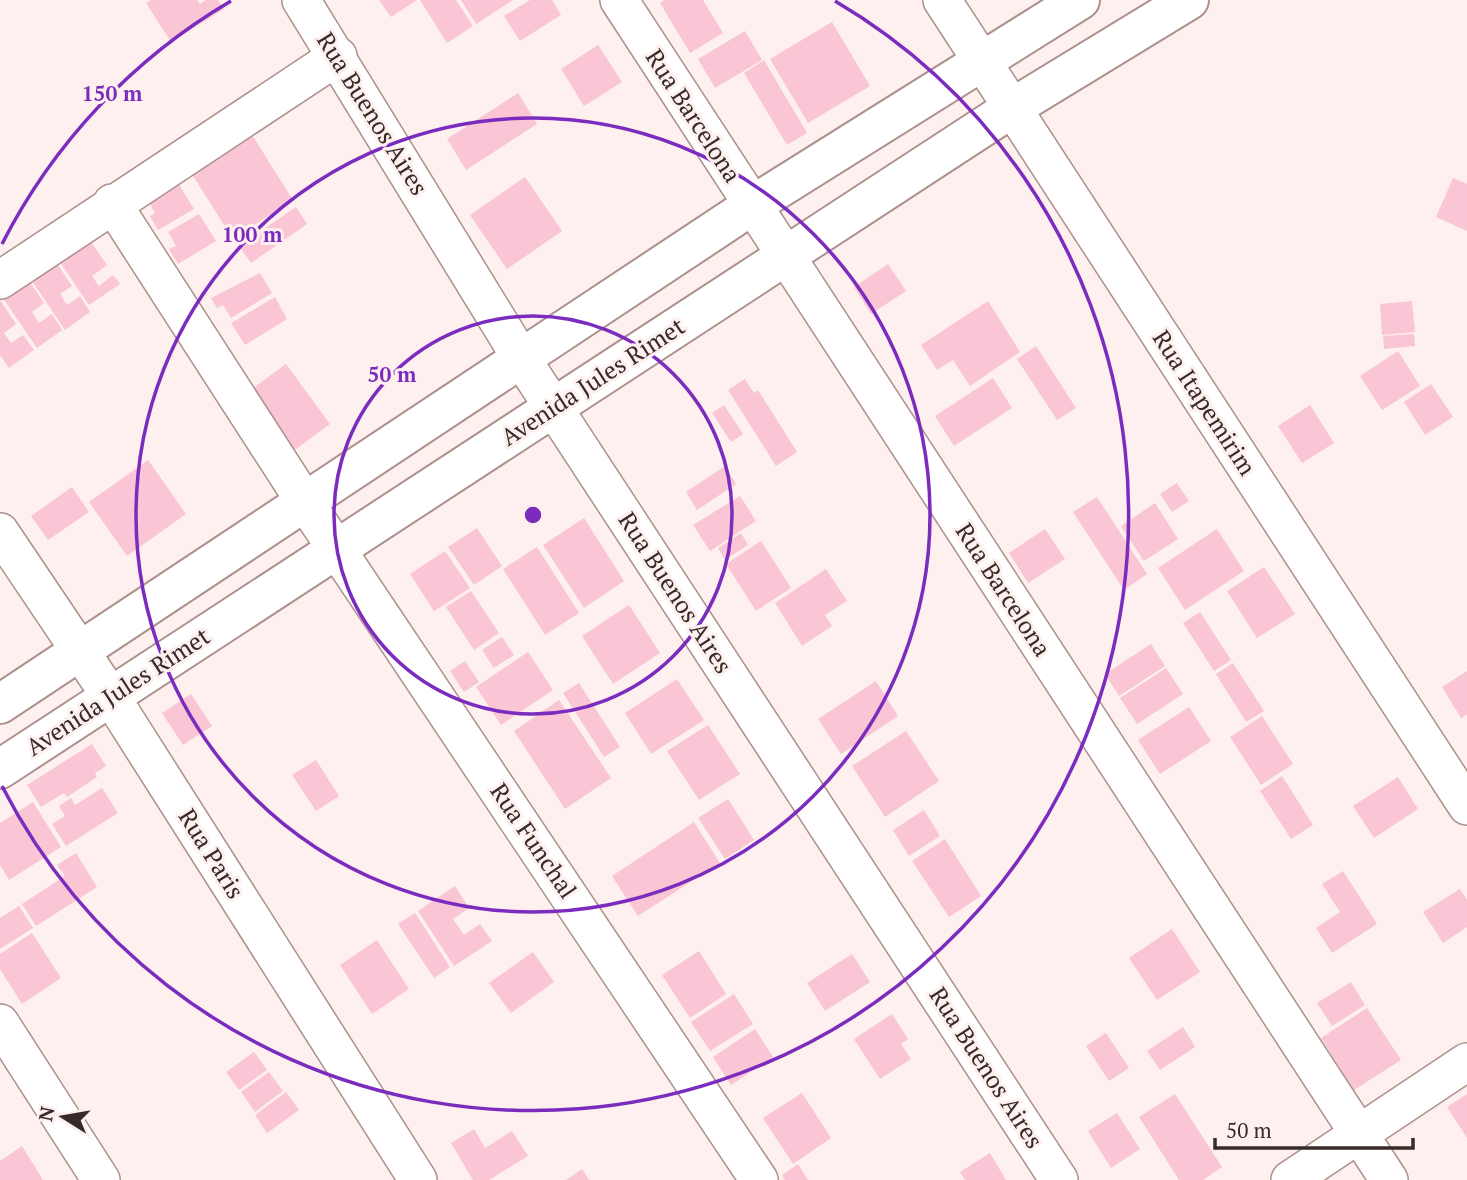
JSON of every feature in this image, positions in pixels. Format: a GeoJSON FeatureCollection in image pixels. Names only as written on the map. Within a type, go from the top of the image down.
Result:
{"type":"FeatureCollection","features":[{"type":"Feature","properties":{"kind":"main road"},"geometry":{"type":"LineString","coordinates":[[0,704],[751,206],[980,60],[1080,0]]}},
{"type":"Feature","properties":{"kind":"main road","name":"Avenida Jules Rimet"},"geometry":{"type":"LineString","coordinates":[[0,769],[1012,108],[1189,0]]}},
{"type":"Feature","properties":{"kind":"street","name":"Rua Buenos Aires"},"geometry":{"type":"LineString","coordinates":[[301,0],[338,56],[521,358],[1059,1180]]}},
{"type":"Feature","properties":{"kind":"street","name":"Rua Barcelona"},"geometry":{"type":"LineString","coordinates":[[619,0],[1389,1180]]}},
{"type":"Feature","properties":{"kind":"street","name":"Rua Itapemirim"},"geometry":{"type":"LineString","coordinates":[[942,0],[1467,806]]}},
{"type":"Feature","properties":{"kind":"street"},"geometry":{"type":"LineString","coordinates":[[0,280],[112,203],[338,56]]}},
{"type":"Feature","properties":{"kind":"street","name":"Rua Funchal"},"geometry":{"type":"LineString","coordinates":[[112,203],[305,502],[760,1180]]}},
{"type":"Feature","properties":{"kind":"street","name":"Rua Paris"},"geometry":{"type":"LineString","coordinates":[[0,532],[111,697],[418,1180]]}},
{"type":"Feature","properties":{"kind":"street"},"geometry":{"type":"LineString","coordinates":[[0,1023],[101,1180]]}},
{"type":"Feature","properties":{"kind":"street"},"geometry":{"type":"LineString","coordinates":[[1290,1180],[1467,1062]]}},
{"type":"Feature","properties":{"kind":"building"},"geometry":{"type":"Polygon","coordinates":[[[151,0],[197,0],[200,4],[206,0],[218,0],[224,9],[171,42],[146,3],[151,0]]]}},
{"type":"Feature","properties":{"kind":"building"},"geometry":{"type":"Polygon","coordinates":[[[379,0],[417,0],[391,17],[379,0]]]}},
{"type":"Feature","properties":{"kind":"building"},"geometry":{"type":"Polygon","coordinates":[[[420,0],[456,0],[473,26],[447,43],[420,0]]]}},
{"type":"Feature","properties":{"kind":"building"},"geometry":{"type":"Polygon","coordinates":[[[461,0],[513,0],[476,24],[461,0]]]}},
{"type":"Feature","properties":{"kind":"building"},"geometry":{"type":"Polygon","coordinates":[[[530,0],[552,0],[561,15],[520,41],[504,16],[530,0]]]}},
{"type":"Feature","properties":{"kind":"building"},"geometry":{"type":"Polygon","coordinates":[[[664,0],[703,0],[723,33],[690,53],[660,3],[664,0]]]}},
{"type":"Feature","properties":{"kind":"building"},"geometry":{"type":"Polygon","coordinates":[[[832,22],[870,86],[808,123],[770,59],[832,22]]]}},
{"type":"Feature","properties":{"kind":"building"},"geometry":{"type":"Polygon","coordinates":[[[745,31],[762,60],[715,88],[698,59],[745,31]]]}},
{"type":"Feature","properties":{"kind":"building"},"geometry":{"type":"Polygon","coordinates":[[[598,45],[622,82],[584,106],[561,69],[598,45]]]}},
{"type":"Feature","properties":{"kind":"building"},"geometry":{"type":"Polygon","coordinates":[[[764,60],[807,133],[787,145],[744,73],[764,60]]]}},
{"type":"Feature","properties":{"kind":"building"},"geometry":{"type":"Polygon","coordinates":[[[518,93],[537,124],[466,170],[447,139],[518,93]]]}},
{"type":"Feature","properties":{"kind":"building"},"geometry":{"type":"Polygon","coordinates":[[[249,130],[293,200],[233,239],[188,168],[249,130]]]}},
{"type":"Feature","properties":{"kind":"building"},"geometry":{"type":"Polygon","coordinates":[[[525,177],[562,231],[507,269],[470,215],[525,177]]]}},
{"type":"Feature","properties":{"kind":"building"},"geometry":{"type":"Polygon","coordinates":[[[1453,178],[1467,184],[1467,231],[1436,217],[1453,178]]]}},
{"type":"Feature","properties":{"kind":"building"},"geometry":{"type":"Polygon","coordinates":[[[178,183],[194,209],[158,230],[150,216],[155,213],[148,200],[178,183]]]}},
{"type":"Feature","properties":{"kind":"building"},"geometry":{"type":"Polygon","coordinates":[[[296,207],[307,224],[251,263],[239,246],[296,207]]]}},
{"type":"Feature","properties":{"kind":"building"},"geometry":{"type":"Polygon","coordinates":[[[199,214],[216,241],[178,264],[169,249],[176,246],[168,232],[199,214]]]}},
{"type":"Feature","properties":{"kind":"building"},"geometry":{"type":"Polygon","coordinates":[[[81,228],[107,265],[92,276],[99,286],[113,275],[120,284],[89,305],[51,249],[81,228]]]}},
{"type":"Feature","properties":{"kind":"building"},"geometry":{"type":"Polygon","coordinates":[[[51,255],[72,286],[60,294],[67,305],[80,296],[90,312],[65,330],[26,272],[51,255]]]}},
{"type":"Feature","properties":{"kind":"building"},"geometry":{"type":"Polygon","coordinates":[[[888,264],[906,291],[871,314],[854,287],[888,264]]]}},
{"type":"Feature","properties":{"kind":"building"},"geometry":{"type":"Polygon","coordinates":[[[23,272],[44,303],[32,312],[39,323],[52,314],[62,330],[37,348],[0,294],[23,272]]]}},
{"type":"Feature","properties":{"kind":"building"},"geometry":{"type":"Polygon","coordinates":[[[260,273],[272,293],[231,318],[223,305],[217,308],[211,298],[260,273]]]}},
{"type":"Feature","properties":{"kind":"building"},"geometry":{"type":"Polygon","coordinates":[[[275,297],[287,319],[245,345],[231,323],[275,297]]]}},
{"type":"Feature","properties":{"kind":"building"},"geometry":{"type":"Polygon","coordinates":[[[0,300],[16,324],[4,333],[11,343],[23,335],[34,350],[9,368],[0,355],[0,300]]]}},
{"type":"Feature","properties":{"kind":"building"},"geometry":{"type":"Polygon","coordinates":[[[988,301],[1020,352],[970,386],[953,360],[937,370],[921,345],[988,301]]]}},
{"type":"Feature","properties":{"kind":"building"},"geometry":{"type":"Polygon","coordinates":[[[1412,301],[1415,332],[1382,335],[1380,304],[1412,301]]]}},
{"type":"Feature","properties":{"kind":"building"},"geometry":{"type":"Polygon","coordinates":[[[1414,334],[1415,346],[1384,349],[1383,336],[1414,334]]]}},
{"type":"Feature","properties":{"kind":"building"},"geometry":{"type":"Polygon","coordinates":[[[1036,346],[1076,408],[1057,420],[1017,359],[1036,346]]]}},
{"type":"Feature","properties":{"kind":"building"},"geometry":{"type":"Polygon","coordinates":[[[1398,351],[1420,386],[1382,410],[1360,376],[1398,351]]]}},
{"type":"Feature","properties":{"kind":"building"},"geometry":{"type":"Polygon","coordinates":[[[286,364],[330,424],[292,452],[248,392],[286,364]]]}},
{"type":"Feature","properties":{"kind":"building"},"geometry":{"type":"Polygon","coordinates":[[[993,378],[1012,408],[954,446],[935,416],[993,378]]]}},
{"type":"Feature","properties":{"kind":"building"},"geometry":{"type":"Polygon","coordinates":[[[745,379],[754,393],[758,390],[797,452],[776,466],[728,390],[745,379]]]}},
{"type":"Feature","properties":{"kind":"building"},"geometry":{"type":"Polygon","coordinates":[[[1431,384],[1453,417],[1425,435],[1404,402],[1431,384]]]}},
{"type":"Feature","properties":{"kind":"building"},"geometry":{"type":"Polygon","coordinates":[[[724,405],[743,434],[731,442],[712,413],[724,405]]]}},
{"type":"Feature","properties":{"kind":"building"},"geometry":{"type":"Polygon","coordinates":[[[1310,405],[1334,443],[1302,463],[1278,426],[1310,405]]]}},
{"type":"Feature","properties":{"kind":"building"},"geometry":{"type":"Polygon","coordinates":[[[148,460],[186,514],[127,556],[89,502],[148,460]]]}},
{"type":"Feature","properties":{"kind":"building"},"geometry":{"type":"Polygon","coordinates":[[[725,466],[736,484],[697,510],[686,492],[725,466]]]}},
{"type":"Feature","properties":{"kind":"building"},"geometry":{"type":"Polygon","coordinates":[[[1177,483],[1189,501],[1172,512],[1160,494],[1177,483]]]}},
{"type":"Feature","properties":{"kind":"building"},"geometry":{"type":"Polygon","coordinates":[[[72,487],[89,512],[48,540],[31,516],[72,487]]]}},
{"type":"Feature","properties":{"kind":"building"},"geometry":{"type":"Polygon","coordinates":[[[740,496],[756,521],[710,551],[693,525],[740,496]]]}},
{"type":"Feature","properties":{"kind":"building"},"geometry":{"type":"Polygon","coordinates":[[[1097,497],[1147,574],[1124,590],[1073,512],[1097,497]]]}},
{"type":"Feature","properties":{"kind":"building"},"geometry":{"type":"Polygon","coordinates":[[[1155,503],[1178,539],[1144,561],[1121,526],[1155,503]]]}},
{"type":"Feature","properties":{"kind":"building"},"geometry":{"type":"Polygon","coordinates":[[[584,518],[624,581],[584,608],[543,545],[584,518]]]}},
{"type":"Feature","properties":{"kind":"building"},"geometry":{"type":"Polygon","coordinates":[[[477,528],[502,566],[474,585],[448,547],[477,528]]]}},
{"type":"Feature","properties":{"kind":"building"},"geometry":{"type":"Polygon","coordinates":[[[1045,529],[1065,559],[1028,583],[1009,553],[1045,529]]]}},
{"type":"Feature","properties":{"kind":"building"},"geometry":{"type":"Polygon","coordinates":[[[1217,529],[1244,571],[1185,610],[1158,568],[1217,529]]]}},
{"type":"Feature","properties":{"kind":"building"},"geometry":{"type":"Polygon","coordinates":[[[741,533],[748,545],[725,560],[718,548],[741,533]]]}},
{"type":"Feature","properties":{"kind":"building"},"geometry":{"type":"Polygon","coordinates":[[[761,541],[791,588],[756,611],[726,564],[761,541]]]}},
{"type":"Feature","properties":{"kind":"building"},"geometry":{"type":"Polygon","coordinates":[[[537,547],[579,613],[545,635],[503,569],[537,547]]]}},
{"type":"Feature","properties":{"kind":"building"},"geometry":{"type":"Polygon","coordinates":[[[445,551],[470,588],[434,611],[410,574],[445,551]]]}},
{"type":"Feature","properties":{"kind":"building"},"geometry":{"type":"Polygon","coordinates":[[[1264,567],[1295,614],[1257,638],[1227,591],[1264,567]]]}},
{"type":"Feature","properties":{"kind":"building"},"geometry":{"type":"Polygon","coordinates":[[[826,569],[847,601],[825,615],[832,626],[802,646],[775,603],[826,569]]]}},
{"type":"Feature","properties":{"kind":"building"},"geometry":{"type":"Polygon","coordinates":[[[471,591],[499,633],[474,650],[446,607],[471,591]]]}},
{"type":"Feature","properties":{"kind":"building"},"geometry":{"type":"Polygon","coordinates":[[[629,605],[660,653],[613,684],[582,636],[629,605]]]}},
{"type":"Feature","properties":{"kind":"building"},"geometry":{"type":"Polygon","coordinates":[[[1200,612],[1231,660],[1214,671],[1183,623],[1200,612]]]}},
{"type":"Feature","properties":{"kind":"building"},"geometry":{"type":"Polygon","coordinates":[[[502,637],[514,655],[494,668],[482,650],[502,637]]]}},
{"type":"Feature","properties":{"kind":"building"},"geometry":{"type":"Polygon","coordinates":[[[1151,644],[1165,666],[1119,696],[1105,674],[1151,644]]]}},
{"type":"Feature","properties":{"kind":"building"},"geometry":{"type":"Polygon","coordinates":[[[528,652],[553,690],[501,725],[476,687],[528,652]]]}},
{"type":"Feature","properties":{"kind":"building"},"geometry":{"type":"Polygon","coordinates":[[[465,661],[479,682],[464,692],[450,671],[465,661]]]}},
{"type":"Feature","properties":{"kind":"building"},"geometry":{"type":"Polygon","coordinates":[[[1233,663],[1264,711],[1246,722],[1216,674],[1233,663]]]}},
{"type":"Feature","properties":{"kind":"building"},"geometry":{"type":"Polygon","coordinates":[[[1166,668],[1183,694],[1137,724],[1120,698],[1166,668]]]}},
{"type":"Feature","properties":{"kind":"building"},"geometry":{"type":"Polygon","coordinates":[[[1467,671],[1467,714],[1461,718],[1442,687],[1467,671]]]}},
{"type":"Feature","properties":{"kind":"building"},"geometry":{"type":"Polygon","coordinates":[[[677,679],[704,720],[651,754],[625,713],[677,679]]]}},
{"type":"Feature","properties":{"kind":"building"},"geometry":{"type":"Polygon","coordinates":[[[876,681],[898,716],[841,754],[818,719],[876,681]]]}},
{"type":"Feature","properties":{"kind":"building"},"geometry":{"type":"Polygon","coordinates":[[[579,683],[620,747],[604,757],[563,693],[579,683]]]}},
{"type":"Feature","properties":{"kind":"building"},"geometry":{"type":"Polygon","coordinates":[[[191,694],[212,726],[183,745],[162,713],[191,694]]]}},
{"type":"Feature","properties":{"kind":"building"},"geometry":{"type":"Polygon","coordinates":[[[559,700],[611,778],[565,809],[514,731],[559,700]]]}},
{"type":"Feature","properties":{"kind":"building"},"geometry":{"type":"Polygon","coordinates":[[[1189,707],[1211,741],[1160,774],[1138,740],[1189,707]]]}},
{"type":"Feature","properties":{"kind":"building"},"geometry":{"type":"Polygon","coordinates":[[[1262,716],[1293,764],[1261,785],[1230,737],[1262,716]]]}},
{"type":"Feature","properties":{"kind":"building"},"geometry":{"type":"Polygon","coordinates":[[[708,725],[740,774],[699,800],[667,751],[708,725]]]}},
{"type":"Feature","properties":{"kind":"building"},"geometry":{"type":"Polygon","coordinates":[[[906,731],[939,781],[885,817],[852,766],[906,731]]]}},
{"type":"Feature","properties":{"kind":"building"},"geometry":{"type":"Polygon","coordinates":[[[92,744],[106,766],[95,773],[97,777],[67,797],[64,793],[41,807],[27,785],[92,744]]]}},
{"type":"Feature","properties":{"kind":"building"},"geometry":{"type":"Polygon","coordinates":[[[316,760],[339,796],[316,811],[292,775],[316,760]]]}},
{"type":"Feature","properties":{"kind":"building"},"geometry":{"type":"Polygon","coordinates":[[[1282,776],[1313,825],[1291,839],[1260,791],[1282,776]]]}},
{"type":"Feature","properties":{"kind":"building"},"geometry":{"type":"Polygon","coordinates":[[[1398,777],[1418,809],[1374,838],[1353,806],[1398,777]]]}},
{"type":"Feature","properties":{"kind":"building"},"geometry":{"type":"Polygon","coordinates":[[[102,788],[118,813],[66,846],[52,824],[65,816],[59,806],[71,798],[75,805],[102,788]]]}},
{"type":"Feature","properties":{"kind":"building"},"geometry":{"type":"Polygon","coordinates":[[[728,799],[754,840],[725,859],[698,818],[728,799]]]}},
{"type":"Feature","properties":{"kind":"building"},"geometry":{"type":"Polygon","coordinates":[[[33,802],[61,847],[9,880],[0,865],[0,823],[33,802]]]}},
{"type":"Feature","properties":{"kind":"building"},"geometry":{"type":"Polygon","coordinates":[[[924,810],[940,836],[909,856],[893,830],[924,810]]]}},
{"type":"Feature","properties":{"kind":"building"},"geometry":{"type":"Polygon","coordinates":[[[694,822],[720,863],[638,916],[612,876],[694,822]]]}},
{"type":"Feature","properties":{"kind":"building"},"geometry":{"type":"Polygon","coordinates":[[[945,839],[981,896],[949,917],[912,861],[945,839]]]}},
{"type":"Feature","properties":{"kind":"building"},"geometry":{"type":"Polygon","coordinates":[[[76,853],[97,887],[36,926],[22,904],[65,876],[57,865],[76,853]]]}},
{"type":"Feature","properties":{"kind":"building"},"geometry":{"type":"Polygon","coordinates":[[[1343,871],[1377,924],[1332,953],[1316,928],[1340,912],[1322,884],[1343,871]]]}},
{"type":"Feature","properties":{"kind":"building"},"geometry":{"type":"Polygon","coordinates":[[[455,886],[469,908],[453,919],[464,935],[480,924],[492,941],[454,966],[418,911],[455,886]]]}},
{"type":"Feature","properties":{"kind":"building"},"geometry":{"type":"Polygon","coordinates":[[[1460,889],[1467,900],[1467,927],[1443,943],[1423,912],[1460,889]]]}},
{"type":"Feature","properties":{"kind":"building"},"geometry":{"type":"Polygon","coordinates":[[[19,906],[33,928],[0,949],[0,918],[19,906]]]}},
{"type":"Feature","properties":{"kind":"building"},"geometry":{"type":"Polygon","coordinates":[[[415,913],[450,967],[434,978],[398,924],[415,913]]]}},
{"type":"Feature","properties":{"kind":"building"},"geometry":{"type":"Polygon","coordinates":[[[1172,929],[1200,972],[1157,1000],[1129,958],[1172,929]]]}},
{"type":"Feature","properties":{"kind":"building"},"geometry":{"type":"Polygon","coordinates":[[[32,933],[61,978],[22,1004],[0,969],[0,954],[32,933]]]}},
{"type":"Feature","properties":{"kind":"building"},"geometry":{"type":"Polygon","coordinates":[[[377,940],[409,989],[372,1014],[340,965],[377,940]]]}},
{"type":"Feature","properties":{"kind":"building"},"geometry":{"type":"Polygon","coordinates":[[[699,951],[726,994],[690,1018],[662,975],[699,951]]]}},
{"type":"Feature","properties":{"kind":"building"},"geometry":{"type":"Polygon","coordinates":[[[533,952],[554,982],[511,1013],[489,983],[533,952]]]}},
{"type":"Feature","properties":{"kind":"building"},"geometry":{"type":"Polygon","coordinates":[[[852,954],[870,982],[825,1011],[807,983],[852,954]]]}},
{"type":"Feature","properties":{"kind":"building"},"geometry":{"type":"Polygon","coordinates":[[[1351,982],[1365,1005],[1332,1026],[1317,1003],[1351,982]]]}},
{"type":"Feature","properties":{"kind":"building"},"geometry":{"type":"Polygon","coordinates":[[[734,994],[753,1024],[710,1051],[691,1022],[734,994]]]}},
{"type":"Feature","properties":{"kind":"building"},"geometry":{"type":"Polygon","coordinates":[[[1367,1008],[1401,1060],[1354,1090],[1321,1038],[1367,1008]]]}},
{"type":"Feature","properties":{"kind":"building"},"geometry":{"type":"Polygon","coordinates":[[[892,1014],[908,1039],[901,1044],[911,1059],[880,1079],[854,1039],[892,1014]]]}},
{"type":"Feature","properties":{"kind":"building"},"geometry":{"type":"Polygon","coordinates":[[[1183,1027],[1195,1047],[1160,1070],[1147,1051],[1183,1027]]]}},
{"type":"Feature","properties":{"kind":"building"},"geometry":{"type":"Polygon","coordinates":[[[755,1029],[773,1057],[731,1085],[713,1057],[755,1029]]]}},
{"type":"Feature","properties":{"kind":"building"},"geometry":{"type":"Polygon","coordinates":[[[1106,1033],[1129,1068],[1109,1081],[1086,1046],[1106,1033]]]}},
{"type":"Feature","properties":{"kind":"building"},"geometry":{"type":"Polygon","coordinates":[[[254,1052],[267,1070],[239,1090],[226,1072],[254,1052]]]}},
{"type":"Feature","properties":{"kind":"building"},"geometry":{"type":"Polygon","coordinates":[[[269,1072],[283,1091],[255,1112],[241,1092],[269,1072]]]}},
{"type":"Feature","properties":{"kind":"building"},"geometry":{"type":"Polygon","coordinates":[[[286,1092],[299,1110],[267,1133],[255,1115],[286,1092]]]}},
{"type":"Feature","properties":{"kind":"building"},"geometry":{"type":"Polygon","coordinates":[[[802,1093],[831,1138],[793,1164],[763,1118],[802,1093]]]}},
{"type":"Feature","properties":{"kind":"building"},"geometry":{"type":"Polygon","coordinates":[[[1175,1094],[1222,1167],[1203,1180],[1179,1180],[1139,1117],[1175,1094]]]}},
{"type":"Feature","properties":{"kind":"building"},"geometry":{"type":"Polygon","coordinates":[[[1467,1094],[1467,1138],[1447,1107],[1467,1094]]]}},
{"type":"Feature","properties":{"kind":"building"},"geometry":{"type":"Polygon","coordinates":[[[1117,1113],[1140,1149],[1111,1168],[1088,1131],[1117,1113]]]}},
{"type":"Feature","properties":{"kind":"building"},"geometry":{"type":"Polygon","coordinates":[[[474,1129],[485,1148],[512,1131],[528,1156],[489,1180],[473,1180],[451,1143],[474,1129]]]}},
{"type":"Feature","properties":{"kind":"building"},"geometry":{"type":"Polygon","coordinates":[[[22,1146],[43,1180],[0,1180],[0,1161],[22,1146]]]}},
{"type":"Feature","properties":{"kind":"building"},"geometry":{"type":"Polygon","coordinates":[[[990,1153],[1006,1180],[965,1180],[960,1172],[990,1153]]]}},
{"type":"Feature","properties":{"kind":"building"},"geometry":{"type":"Polygon","coordinates":[[[798,1164],[808,1180],[785,1180],[782,1175],[798,1164]]]}},
{"type":"Feature","properties":{"kind":"building"},"geometry":{"type":"Polygon","coordinates":[[[582,1169],[589,1180],[566,1180],[582,1169]]]}}]}
